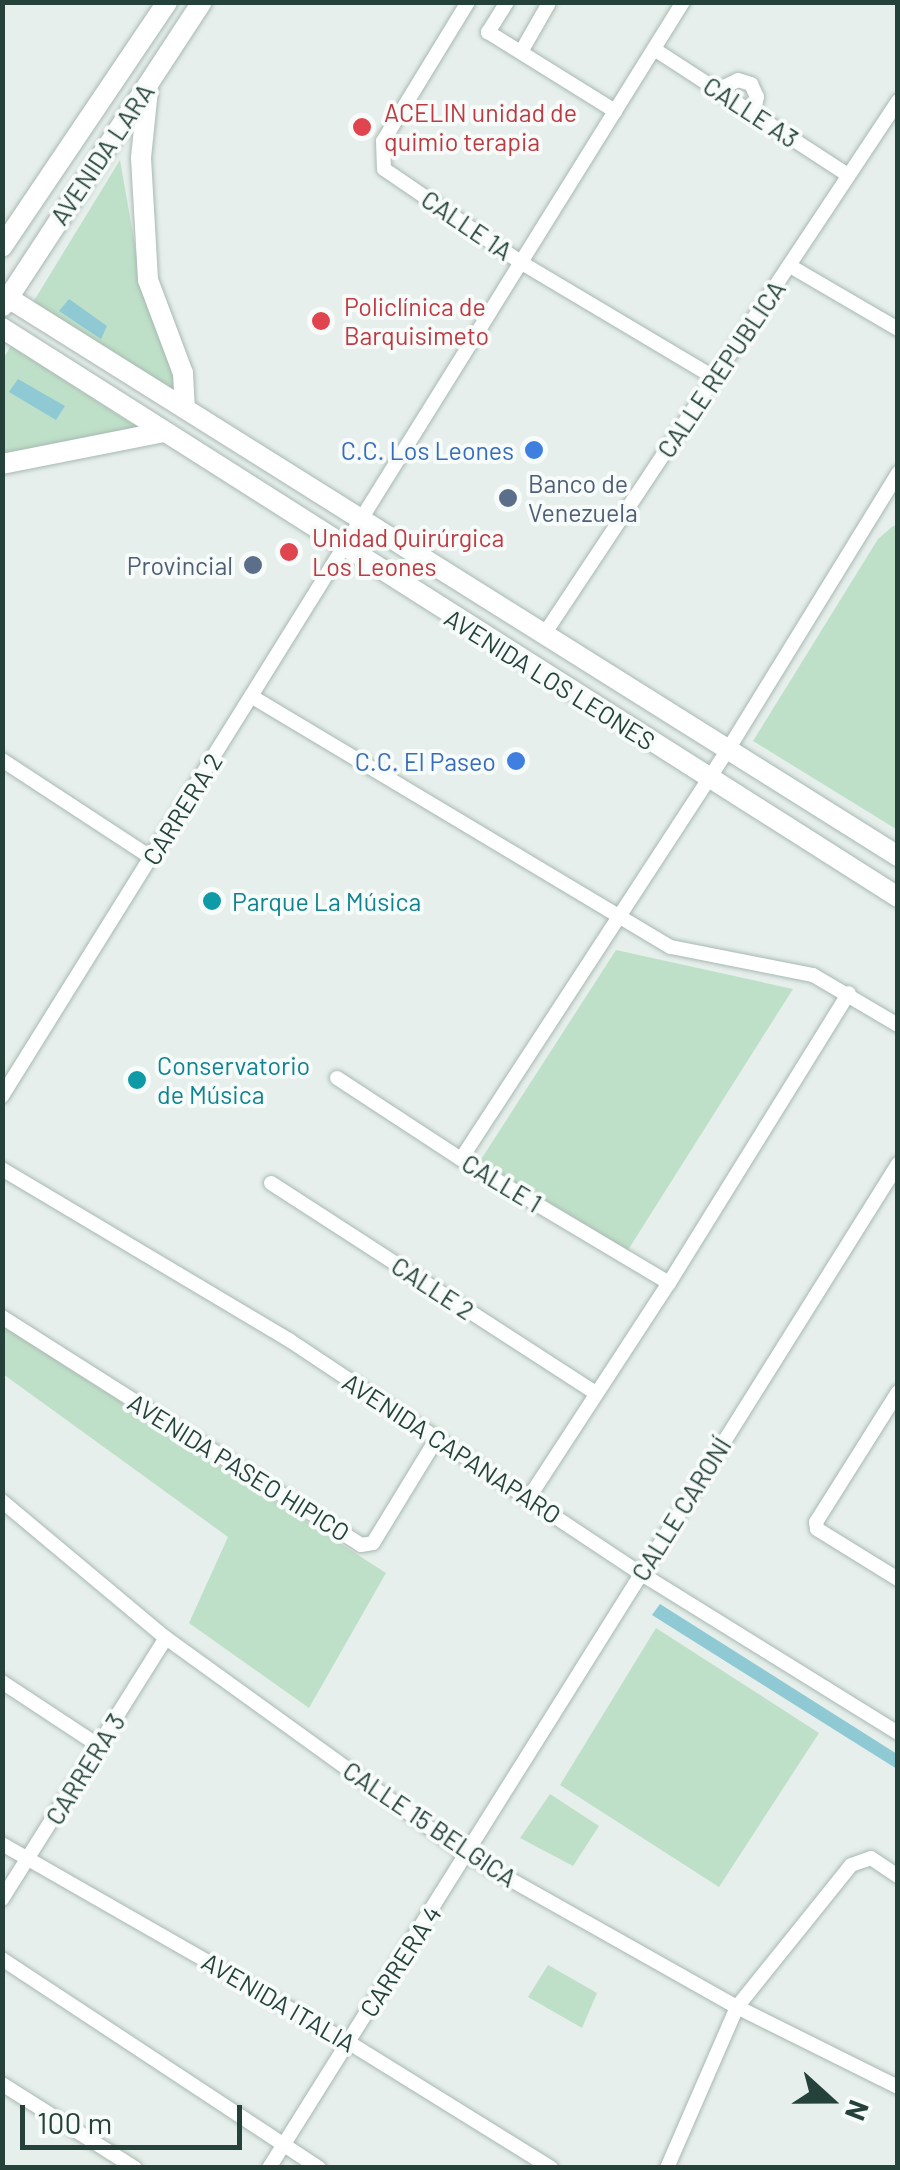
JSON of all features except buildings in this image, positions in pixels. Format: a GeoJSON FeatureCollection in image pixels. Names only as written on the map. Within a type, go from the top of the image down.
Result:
{"type":"FeatureCollection","features":[{"type":"Feature","properties":{"kind":"street","name":"AVENIDA LARA"},"geometry":{"type":"LineString","coordinates":[[2,247],[167,2]]}},
{"type":"Feature","properties":{"kind":"street","name":"AVENIDA LARA"},"geometry":{"type":"LineString","coordinates":[[4,299],[202,2]]}},
{"type":"Feature","properties":{"kind":"street","name":"CALLE 1A"},"geometry":{"type":"LineString","coordinates":[[468,2],[382,142],[384,168],[522,263],[715,378]]}},
{"type":"Feature","properties":{"kind":"street"},"geometry":{"type":"LineString","coordinates":[[507,2],[488,32],[615,111]]}},
{"type":"Feature","properties":{"kind":"street"},"geometry":{"type":"LineString","coordinates":[[520,52],[549,2]]}},
{"type":"Feature","properties":{"kind":"street","name":"CARRERA 2"},"geometry":{"type":"LineString","coordinates":[[2,1096],[683,2]]}},
{"type":"Feature","properties":{"kind":"street","name":"CALLE A3"},"geometry":{"type":"LineString","coordinates":[[654,49],[848,175]]}},
{"type":"Feature","properties":{"kind":"street"},"geometry":{"type":"LineString","coordinates":[[717,90],[732,82],[751,84],[756,92],[753,114]]}},
{"type":"Feature","properties":{"kind":"street"},"geometry":{"type":"LineString","coordinates":[[148,86],[141,158],[148,280],[183,373],[184,406]]}},
{"type":"Feature","properties":{"kind":"street","name":"CALLE REPUBLICA"},"geometry":{"type":"LineString","coordinates":[[542,636],[848,175],[892,122],[898,100]]}},
{"type":"Feature","properties":{"kind":"street"},"geometry":{"type":"LineString","coordinates":[[790,266],[898,329]]}},
{"type":"Feature","properties":{"kind":"street","name":"AVENIDA LOS LEONES"},"geometry":{"type":"LineString","coordinates":[[4,299],[184,406],[542,636],[729,748],[898,856]]}},
{"type":"Feature","properties":{"kind":"street","name":"AVENIDA LOS LEONES"},"geometry":{"type":"LineString","coordinates":[[2,328],[898,898]]}},
{"type":"Feature","properties":{"kind":"street"},"geometry":{"type":"LineString","coordinates":[[2,464],[163,432]]}},
{"type":"Feature","properties":{"kind":"street"},"geometry":{"type":"LineString","coordinates":[[461,1159],[892,495],[898,474]]}},
{"type":"Feature","properties":{"kind":"street"},"geometry":{"type":"LineString","coordinates":[[251,696],[616,918],[671,947],[813,975],[898,1025]]}},
{"type":"Feature","properties":{"kind":"street"},"geometry":{"type":"LineString","coordinates":[[2,760],[152,858]]}},
{"type":"Feature","properties":{"kind":"street"},"geometry":{"type":"LineString","coordinates":[[528,1499],[669,1284],[849,994]]}},
{"type":"Feature","properties":{"kind":"street","name":"CALLE 1"},"geometry":{"type":"LineString","coordinates":[[337,1078],[461,1159],[669,1284]]}},
{"type":"Feature","properties":{"kind":"street","name":"CALLE CARONÍ"},"geometry":{"type":"LineString","coordinates":[[468,1855],[898,1164]]}},
{"type":"Feature","properties":{"kind":"street","name":"AVENIDA CAPANAPARO"},"geometry":{"type":"LineString","coordinates":[[2,1169],[141,1249],[640,1573],[898,1733]]}},
{"type":"Feature","properties":{"kind":"street","name":"CALLE 2"},"geometry":{"type":"LineString","coordinates":[[271,1183],[595,1392]]}},
{"type":"Feature","properties":{"kind":"street","name":"AVENIDA PASEO HIPICO"},"geometry":{"type":"LineString","coordinates":[[2,1317],[361,1545],[373,1542],[437,1438]]}},
{"type":"Feature","properties":{"kind":"street"},"geometry":{"type":"LineString","coordinates":[[898,1392],[816,1522],[817,1529],[898,1580]]}},
{"type":"Feature","properties":{"kind":"street","name":"CALLE 15 BELGICA"},"geometry":{"type":"LineString","coordinates":[[2,1501],[166,1638],[468,1855],[737,2007],[898,2087]]}},
{"type":"Feature","properties":{"kind":"street","name":"CARRERA 3"},"geometry":{"type":"LineString","coordinates":[[2,1899],[166,1638]]}},
{"type":"Feature","properties":{"kind":"street"},"geometry":{"type":"LineString","coordinates":[[2,1682],[98,1746]]}},
{"type":"Feature","properties":{"kind":"street","name":"AVENIDA ITALIA"},"geometry":{"type":"LineString","coordinates":[[2,1844],[348,2042],[551,2168]]}},
{"type":"Feature","properties":{"kind":"street","name":"CARRERA 4"},"geometry":{"type":"LineString","coordinates":[[269,2168],[468,1855]]}},
{"type":"Feature","properties":{"kind":"street"},"geometry":{"type":"LineString","coordinates":[[668,2168],[737,2007],[850,1865],[870,1858],[898,1876]]}},
{"type":"Feature","properties":{"kind":"street"},"geometry":{"type":"LineString","coordinates":[[2,1960],[319,2168]]}},
{"type":"Feature","properties":{"kind":"street"},"geometry":{"type":"LineString","coordinates":[[2,2084],[135,2168]]}},
{"type":"Feature","properties":{"kind":"green space"},"geometry":{"type":"Polygon","coordinates":[[[120,160],[138,263],[178,392],[32,304],[120,160]]]}},
{"type":"Feature","properties":{"kind":"green space"},"geometry":{"type":"Polygon","coordinates":[[[11,346],[143,431],[3,453],[3,359],[11,346]]]}},
{"type":"Feature","properties":{"kind":"green space"},"geometry":{"type":"Polygon","coordinates":[[[898,526],[896,829],[753,741],[878,539],[898,526]]]}},
{"type":"Feature","properties":{"kind":"green space"},"geometry":{"type":"Polygon","coordinates":[[[616,950],[793,989],[628,1250],[480,1161],[616,950]]]}},
{"type":"Feature","properties":{"kind":"green space"},"geometry":{"type":"Polygon","coordinates":[[[3,1326],[386,1573],[309,1708],[189,1623],[228,1537],[3,1374],[3,1326]]]}},
{"type":"Feature","properties":{"kind":"green space"},"geometry":{"type":"Polygon","coordinates":[[[656,1628],[819,1733],[719,1887],[560,1785],[656,1628]]]}},
{"type":"Feature","properties":{"kind":"green space"},"geometry":{"type":"Polygon","coordinates":[[[550,1794],[599,1826],[573,1866],[520,1838],[550,1794]]]}},
{"type":"Feature","properties":{"kind":"green space"},"geometry":{"type":"Polygon","coordinates":[[[548,1965],[597,1993],[582,2028],[528,1997],[548,1965]]]}},
{"type":"Feature","properties":{"kind":"water"},"geometry":{"type":"Polygon","coordinates":[[[69,299],[107,326],[101,339],[59,311],[69,299]]]}},
{"type":"Feature","properties":{"kind":"water"},"geometry":{"type":"Polygon","coordinates":[[[18,379],[65,406],[56,420],[9,392],[18,379]]]}},
{"type":"Feature","properties":{"kind":"water"},"geometry":{"type":"Polygon","coordinates":[[[660,1604],[897,1754],[897,1769],[652,1615],[660,1604]]]}},
{"type":"Feature","properties":{"kind":"place","name":"ACELIN unidad de quimio terapia"},"geometry":{"type":"Point","coordinates":[362,127]}},
{"type":"Feature","properties":{"kind":"place","name":"Policlínica de Barquisimeto"},"geometry":{"type":"Point","coordinates":[321,321]}},
{"type":"Feature","properties":{"kind":"place","name":"C.C. Los Leones"},"geometry":{"type":"Point","coordinates":[534,450]}},
{"type":"Feature","properties":{"kind":"place","name":"Banco de Venezuela"},"geometry":{"type":"Point","coordinates":[508,498]}},
{"type":"Feature","properties":{"kind":"place","name":"Unidad Quirúrgica Los Leones"},"geometry":{"type":"Point","coordinates":[289,552]}},
{"type":"Feature","properties":{"kind":"place","name":"Provincial"},"geometry":{"type":"Point","coordinates":[253,565]}},
{"type":"Feature","properties":{"kind":"place","name":"C.C. El Paseo"},"geometry":{"type":"Point","coordinates":[516,761]}},
{"type":"Feature","properties":{"kind":"place","name":"Parque La Música"},"geometry":{"type":"Point","coordinates":[212,901]}},
{"type":"Feature","properties":{"kind":"place","name":"Conservatorio de Música"},"geometry":{"type":"Point","coordinates":[137,1080]}}]}
